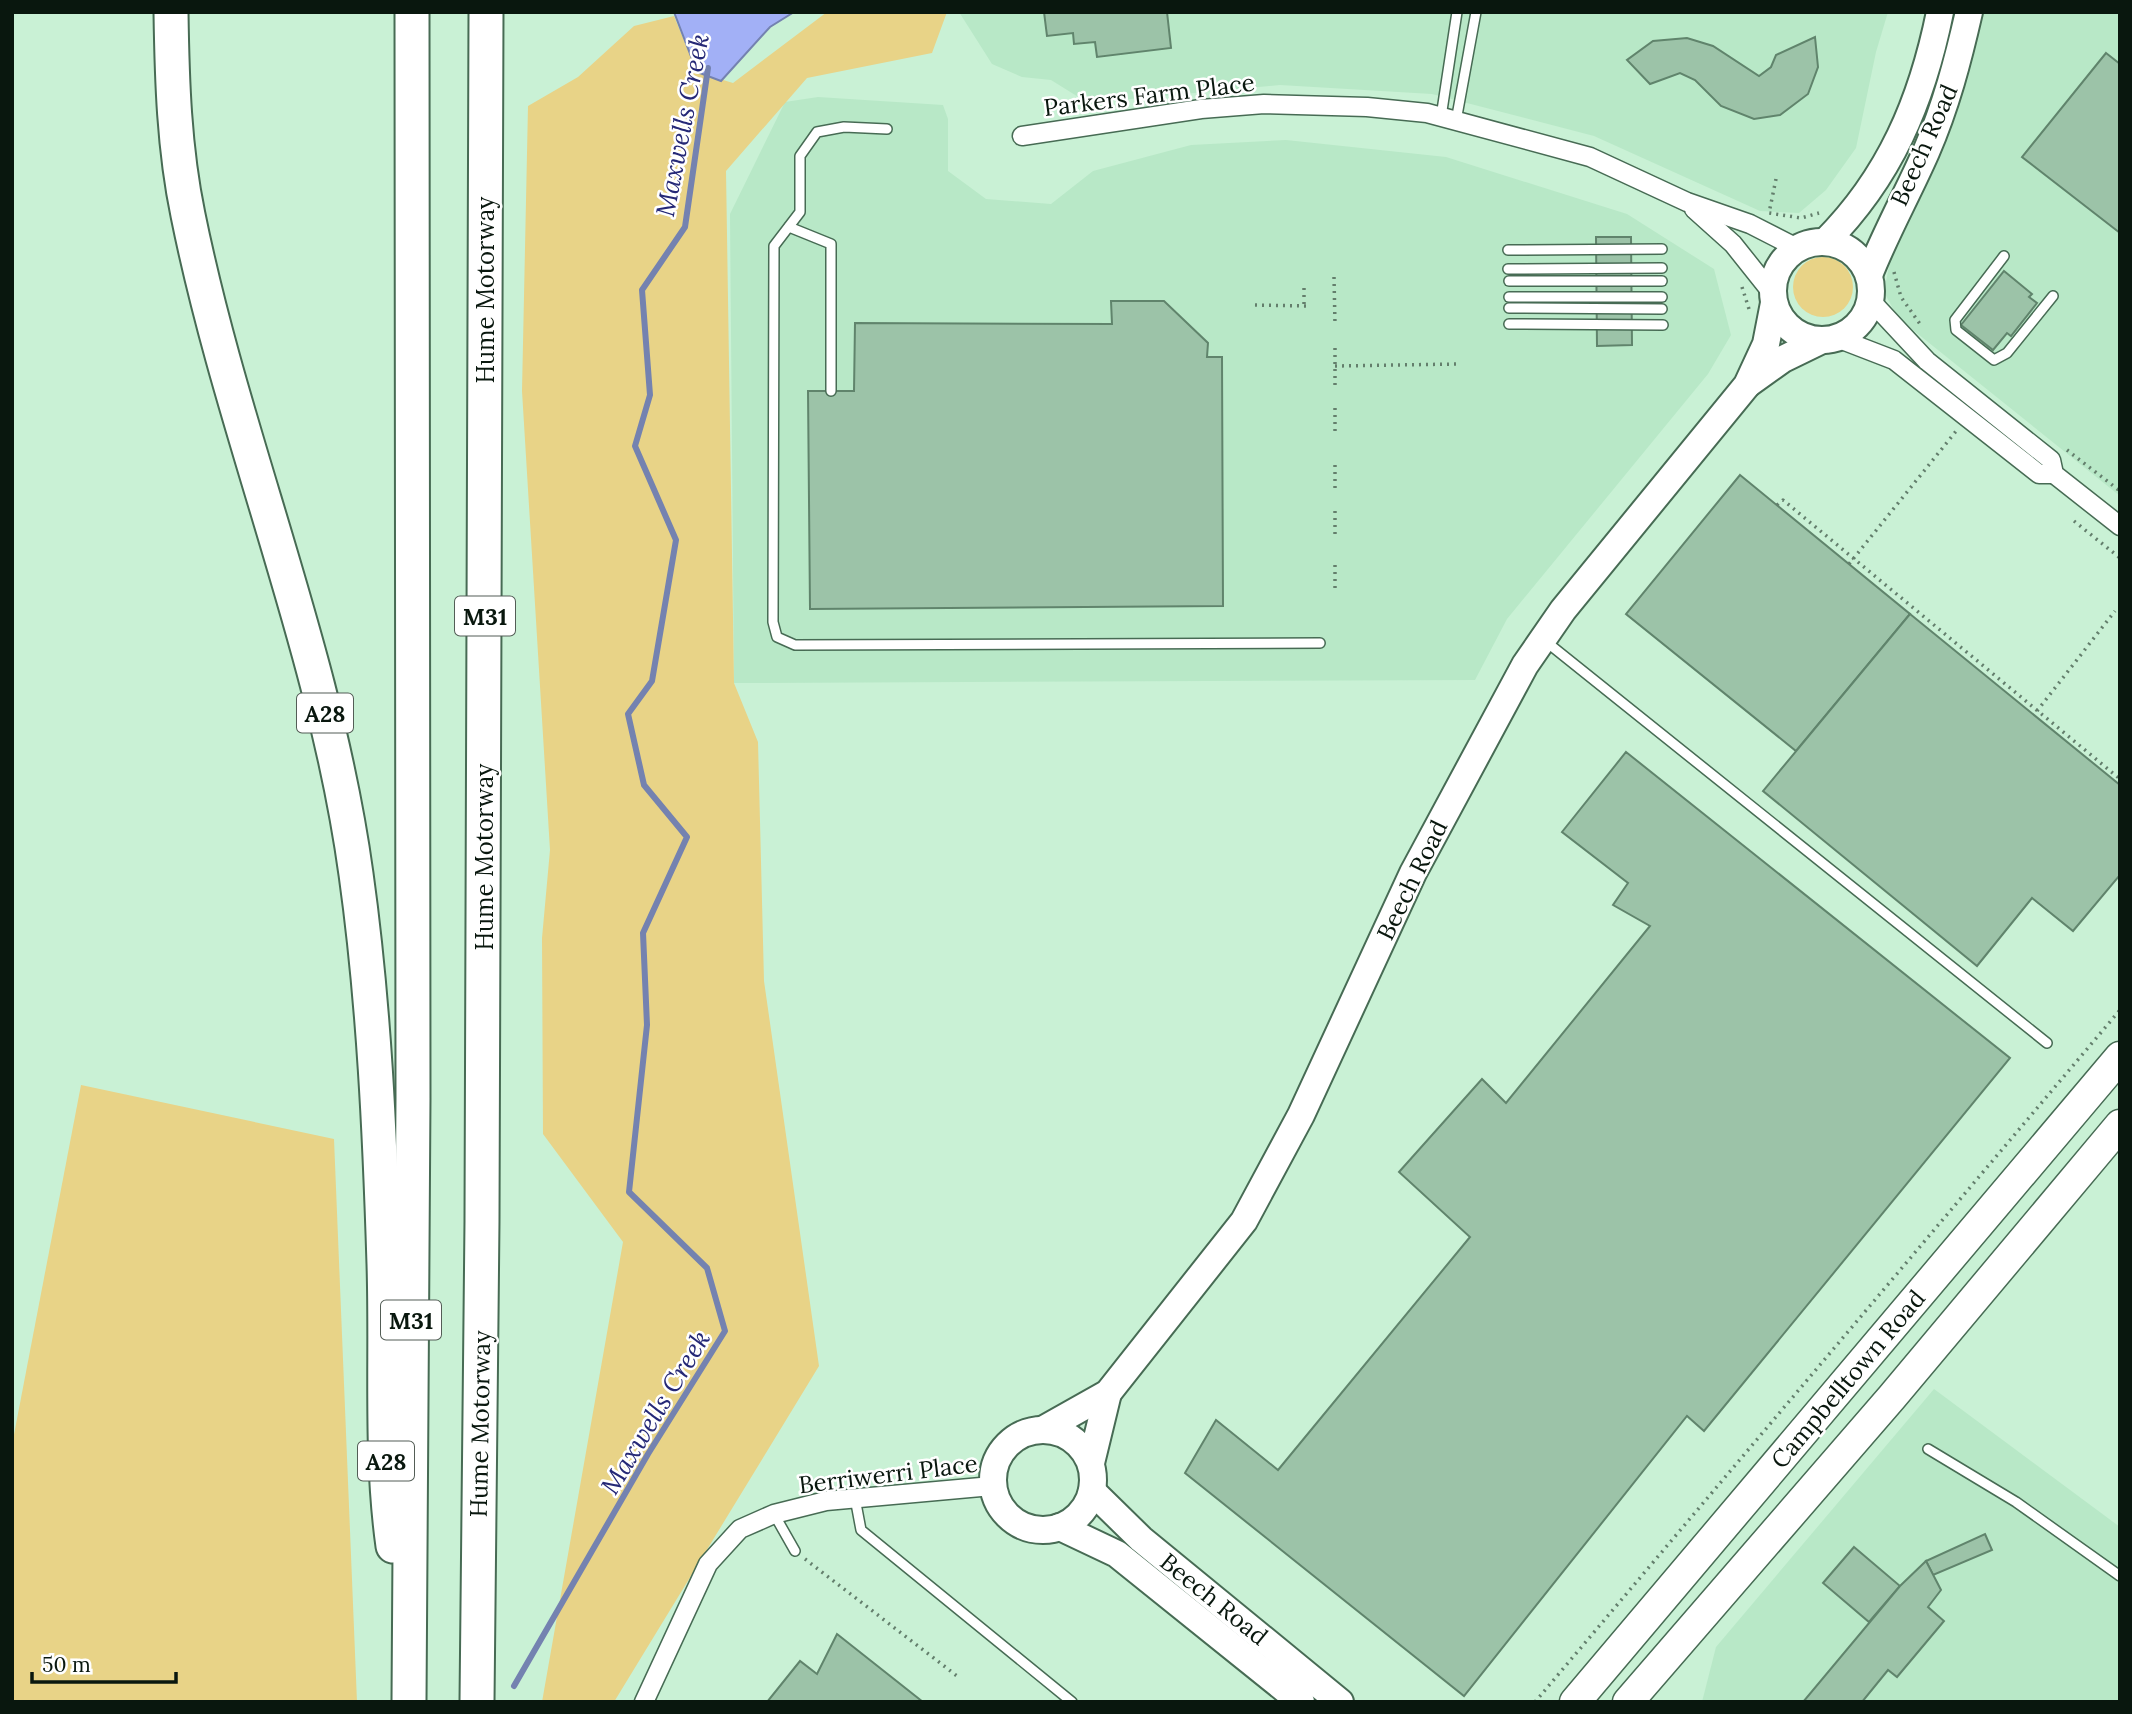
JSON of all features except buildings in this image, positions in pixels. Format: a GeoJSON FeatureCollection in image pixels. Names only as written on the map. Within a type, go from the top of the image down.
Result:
{"type":"FeatureCollection","features":[{"type":"Feature","properties":{"kind":"highway","name":"A28"},"geometry":{"type":"LineString","coordinates":[[172,12],[174,105],[187,213],[239,415],[321,694],[357,875],[375,1085],[384,1264],[386,1497],[409,1655]]}},
{"type":"Feature","properties":{"kind":"highway","name":"M31"},"geometry":{"type":"LineString","coordinates":[[409,1702],[413,1112],[412,12]]}},
{"type":"Feature","properties":{"kind":"highway","name":"Hume Motorway"},"geometry":{"type":"LineString","coordinates":[[477,1702],[482,1193],[486,12]]}},
{"type":"Feature","properties":{"kind":"main road","name":"Beech Road"},"geometry":{"type":"LineString","coordinates":[[1825,242],[1856,212],[1898,145],[1930,61],[1940,12]]}},
{"type":"Feature","properties":{"kind":"main road","name":"Beech Road"},"geometry":{"type":"LineString","coordinates":[[1881,270],[1888,226],[1926,153],[1954,80],[1969,12]]}},
{"type":"Feature","properties":{"kind":"main road"},"geometry":{"type":"LineString","coordinates":[[1815,242],[1836,242],[1881,270],[1864,317],[1852,330],[1829,339],[1791,330],[1773,298],[1779,267],[1797,248],[1815,242]]}},
{"type":"Feature","properties":{"kind":"main road","name":"Beech Road"},"geometry":{"type":"LineString","coordinates":[[1044,1429],[1108,1394],[1244,1221],[1301,1115],[1413,873],[1525,665],[1747,385],[1766,344],[1773,298]]}},
{"type":"Feature","properties":{"kind":"main road","name":"Beech Road"},"geometry":{"type":"LineString","coordinates":[[1747,385],[1783,359],[1829,339]]}},
{"type":"Feature","properties":{"kind":"main road","name":"Campbelltown Road"},"geometry":{"type":"LineString","coordinates":[[1575,1702],[2120,1057]]}},
{"type":"Feature","properties":{"kind":"main road","name":"Campbelltown Road"},"geometry":{"type":"LineString","coordinates":[[1628,1702],[1892,1398],[2120,1125]]}},
{"type":"Feature","properties":{"kind":"main road","name":"Beech Road"},"geometry":{"type":"LineString","coordinates":[[1091,1462],[1108,1394]]}},
{"type":"Feature","properties":{"kind":"main road"},"geometry":{"type":"LineString","coordinates":[[1044,1429],[1072,1438],[1084,1449],[1091,1462],[1092,1491],[1086,1507],[1074,1519],[1060,1527],[1030,1529],[1016,1523],[1001,1507],[992,1486],[993,1469],[1005,1447],[1026,1432],[1044,1429]]}},
{"type":"Feature","properties":{"kind":"main road","name":"Beech Road"},"geometry":{"type":"LineString","coordinates":[[1092,1491],[1141,1539],[1340,1702]]}},
{"type":"Feature","properties":{"kind":"main road","name":"Beech Road"},"geometry":{"type":"LineString","coordinates":[[1060,1527],[1117,1553],[1301,1702]]}},
{"type":"Feature","properties":{"kind":"street","name":"Parkers Farm Place"},"geometry":{"type":"LineString","coordinates":[[1022,136],[1201,109],[1264,104],[1367,107],[1448,119],[1590,157],[1687,202],[1750,224],[1797,248]]}},
{"type":"Feature","properties":{"kind":"street","name":"Parkers Farm Place"},"geometry":{"type":"LineString","coordinates":[[1687,202],[1733,243],[1773,298]]}},
{"type":"Feature","properties":{"kind":"street"},"geometry":{"type":"LineString","coordinates":[[1871,301],[1927,360],[2051,460],[2054,474]]}},
{"type":"Feature","properties":{"kind":"street"},"geometry":{"type":"LineString","coordinates":[[1829,339],[1894,360],[2039,474],[2054,474],[2120,526]]}},
{"type":"Feature","properties":{"kind":"street","name":"Berriwerri Place"},"geometry":{"type":"LineString","coordinates":[[645,1702],[708,1564],[740,1529],[774,1514],[826,1501],[992,1486]]}},
{"type":"Feature","properties":{"kind":"lane"},"geometry":{"type":"LineString","coordinates":[[1448,119],[1457,12]]}},
{"type":"Feature","properties":{"kind":"lane"},"geometry":{"type":"LineString","coordinates":[[1448,119],[1476,12]]}},
{"type":"Feature","properties":{"kind":"lane"},"geometry":{"type":"LineString","coordinates":[[887,129],[844,127],[817,132],[800,156],[800,212],[774,246],[773,622],[777,636],[795,645],[1320,643]]}},
{"type":"Feature","properties":{"kind":"lane"},"geometry":{"type":"LineString","coordinates":[[789,227],[831,244],[831,391]]}},
{"type":"Feature","properties":{"kind":"lane"},"geometry":{"type":"LineString","coordinates":[[1508,250],[1662,249]]}},
{"type":"Feature","properties":{"kind":"lane"},"geometry":{"type":"LineString","coordinates":[[2004,256],[1955,320],[1956,330],[1988,357],[1994,359],[2007,353],[2053,296]]}},
{"type":"Feature","properties":{"kind":"lane"},"geometry":{"type":"LineString","coordinates":[[1508,269],[1662,268]]}},
{"type":"Feature","properties":{"kind":"lane"},"geometry":{"type":"LineString","coordinates":[[1508,281],[1662,281]]}},
{"type":"Feature","properties":{"kind":"lane"},"geometry":{"type":"LineString","coordinates":[[1509,297],[1662,297]]}},
{"type":"Feature","properties":{"kind":"lane"},"geometry":{"type":"LineString","coordinates":[[1509,308],[1662,309]]}},
{"type":"Feature","properties":{"kind":"lane"},"geometry":{"type":"LineString","coordinates":[[1509,324],[1663,325]]}},
{"type":"Feature","properties":{"kind":"lane"},"geometry":{"type":"LineString","coordinates":[[1543,639],[2048,1044]]}},
{"type":"Feature","properties":{"kind":"lane"},"geometry":{"type":"LineString","coordinates":[[1928,1449],[2016,1502],[2120,1576]]}},
{"type":"Feature","properties":{"kind":"lane"},"geometry":{"type":"LineString","coordinates":[[855,1498],[861,1530],[1072,1702]]}},
{"type":"Feature","properties":{"kind":"lane"},"geometry":{"type":"LineString","coordinates":[[774,1514],[795,1551]]}},
{"type":"Feature","properties":{"kind":"path"},"geometry":{"type":"LineString","coordinates":[[1776,179],[1769,213],[1801,218],[1824,211]]}},
{"type":"Feature","properties":{"kind":"path"},"geometry":{"type":"LineString","coordinates":[[1881,270],[1925,331]]}},
{"type":"Feature","properties":{"kind":"path"},"geometry":{"type":"LineString","coordinates":[[1334,277],[1335,324]]}},
{"type":"Feature","properties":{"kind":"path"},"geometry":{"type":"LineString","coordinates":[[1741,284],[1749,306],[1747,317]]}},
{"type":"Feature","properties":{"kind":"path"},"geometry":{"type":"LineString","coordinates":[[1255,305],[1306,305],[1304,288]]}},
{"type":"Feature","properties":{"kind":"path"},"geometry":{"type":"LineString","coordinates":[[1335,348],[1335,384]]}},
{"type":"Feature","properties":{"kind":"path"},"geometry":{"type":"LineString","coordinates":[[1335,366],[1458,364]]}},
{"type":"Feature","properties":{"kind":"path"},"geometry":{"type":"LineString","coordinates":[[1335,408],[1335,433]]}},
{"type":"Feature","properties":{"kind":"path"},"geometry":{"type":"LineString","coordinates":[[1849,564],[1959,429]]}},
{"type":"Feature","properties":{"kind":"path"},"geometry":{"type":"LineString","coordinates":[[2065,448],[2120,491]]}},
{"type":"Feature","properties":{"kind":"path"},"geometry":{"type":"LineString","coordinates":[[1335,461],[1335,488]]}},
{"type":"Feature","properties":{"kind":"path"},"geometry":{"type":"LineString","coordinates":[[1777,505],[1783,500],[2120,779]]}},
{"type":"Feature","properties":{"kind":"path"},"geometry":{"type":"LineString","coordinates":[[1335,511],[1335,538]]}},
{"type":"Feature","properties":{"kind":"path"},"geometry":{"type":"LineString","coordinates":[[2074,521],[2120,558]]}},
{"type":"Feature","properties":{"kind":"path"},"geometry":{"type":"LineString","coordinates":[[1335,565],[1335,589]]}},
{"type":"Feature","properties":{"kind":"path"},"geometry":{"type":"LineString","coordinates":[[2037,711],[2115,611]]}},
{"type":"Feature","properties":{"kind":"path"},"geometry":{"type":"LineString","coordinates":[[1978,669],[1983,665]]}},
{"type":"Feature","properties":{"kind":"path"},"geometry":{"type":"LineString","coordinates":[[1535,1702],[2120,1010]]}},
{"type":"Feature","properties":{"kind":"path"},"geometry":{"type":"LineString","coordinates":[[795,1551],[957,1676]]}},
{"type":"Feature","properties":{"kind":"shaded area"},"geometry":{"type":"Polygon","coordinates":[[[827,12],[947,12],[932,53],[807,78],[726,171],[734,683],[758,742],[764,981],[819,1366],[614,1702],[542,1702],[623,1242],[543,1134],[542,938],[550,850],[522,391],[528,106],[578,77],[634,26],[674,16],[697,72],[733,83],[827,12]]]}},
{"type":"Feature","properties":{"kind":"shaded area"},"geometry":{"type":"Polygon","coordinates":[[[959,12],[1888,12],[1876,52],[1856,148],[1826,190],[1799,213],[1760,211],[1594,136],[1432,94],[1280,85],[1088,103],[1051,80],[1022,77],[992,64],[959,12]]]}},
{"type":"Feature","properties":{"kind":"shaded area"},"geometry":{"type":"Polygon","coordinates":[[[1982,12],[2120,12],[2120,496],[1898,318],[1884,292],[1892,250],[1945,139],[1982,12]]]}},
{"type":"Feature","properties":{"kind":"shaded area"},"geometry":{"type":"Polygon","coordinates":[[[818,97],[943,105],[948,119],[948,171],[986,199],[1051,204],[1093,171],[1191,145],[1286,140],[1446,157],[1627,214],[1714,269],[1731,335],[1708,374],[1507,619],[1475,680],[734,683],[730,214],[785,102],[818,97]]]}},
{"type":"Feature","properties":{"kind":"shaded area"},"geometry":{"type":"Polygon","coordinates":[[[1823,257],[1840,262],[1848,270],[1853,287],[1848,304],[1840,312],[1823,317],[1806,312],[1798,304],[1793,287],[1798,270],[1806,262],[1823,257]]]}},
{"type":"Feature","properties":{"kind":"shaded area"},"geometry":{"type":"Polygon","coordinates":[[[81,1085],[334,1139],[357,1702],[12,1702],[12,1445],[81,1085]]]}},
{"type":"Feature","properties":{"kind":"shaded area"},"geometry":{"type":"Polygon","coordinates":[[[1934,1389],[2120,1527],[2120,1702],[1702,1702],[1716,1647],[1934,1389]]]}},
{"type":"Feature","properties":{"kind":"water"},"geometry":{"type":"Polygon","coordinates":[[[674,12],[794,12],[770,27],[721,81],[697,72],[674,12]]]}},
{"type":"Feature","properties":{"kind":"waterway","name":"Maxwells Creek"},"geometry":{"type":"LineString","coordinates":[[514,1686],[648,1454],[725,1331],[707,1268],[629,1192],[647,1025],[643,933],[687,837],[644,785],[628,714],[652,681],[676,540],[635,446],[650,395],[642,290],[685,227],[708,68]]}}]}
